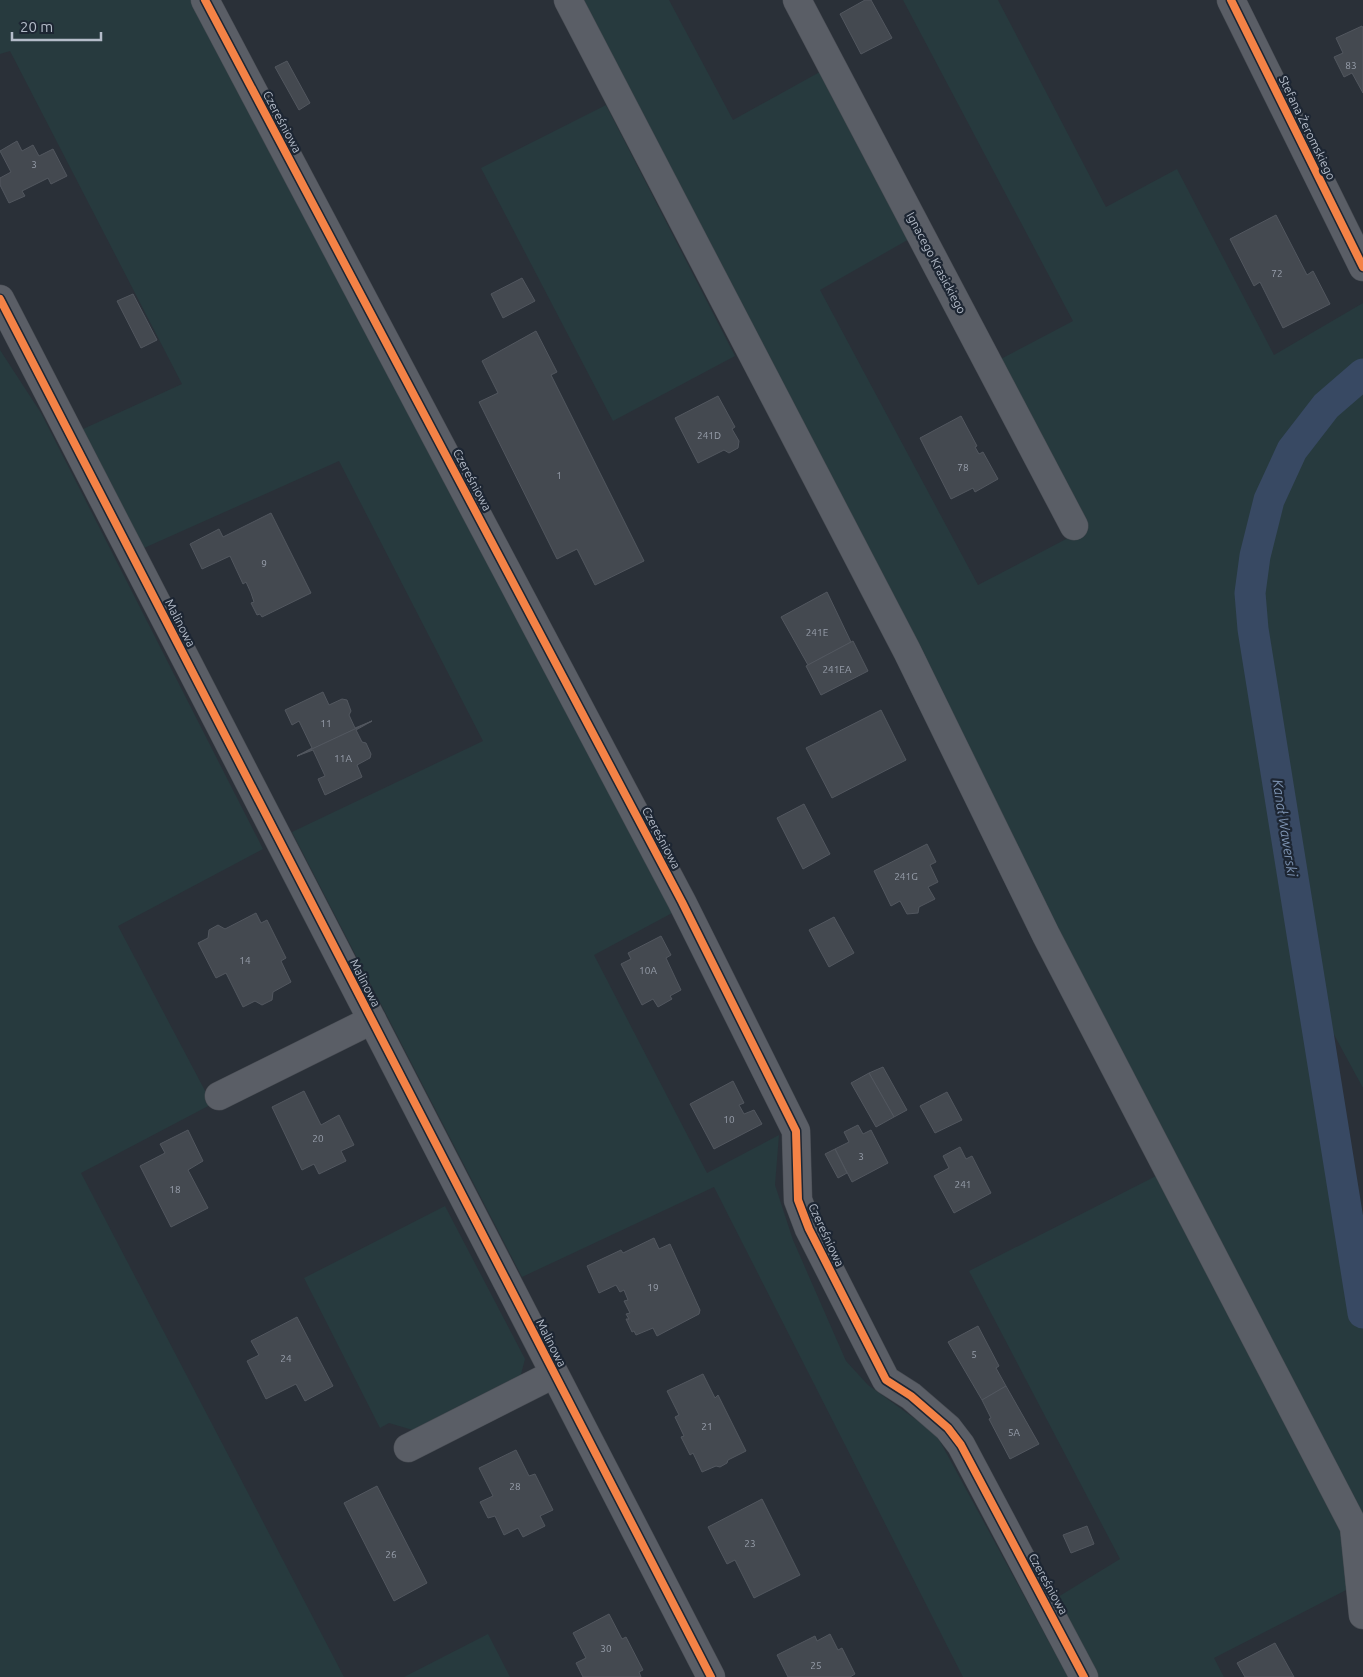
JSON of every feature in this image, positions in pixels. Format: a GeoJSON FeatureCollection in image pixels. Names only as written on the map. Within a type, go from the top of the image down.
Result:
{"type":"FeatureCollection","features":[{"type":"Feature","properties":{"kind":"street","name":"Czereśniowa"},"geometry":{"type":"LineString","coordinates":[[205,0],[682,902],[796,1132],[798,1200],[809,1229],[886,1380],[911,1396],[948,1428],[960,1446],[1084,1677]]}},
{"type":"Feature","properties":{"kind":"street"},"geometry":{"type":"LineString","coordinates":[[568,0],[902,642],[1055,952],[1354,1527],[1363,1615]]}},
{"type":"Feature","properties":{"kind":"street","name":"Ignacego Krasickiego"},"geometry":{"type":"LineString","coordinates":[[797,0],[1074,526]]}},
{"type":"Feature","properties":{"kind":"street","name":"Stefana Żeromskiego"},"geometry":{"type":"LineString","coordinates":[[1231,0],[1363,266]]}},
{"type":"Feature","properties":{"kind":"street","name":"Malinowa"},"geometry":{"type":"LineString","coordinates":[[0,299],[711,1677]]}},
{"type":"Feature","properties":{"kind":"street"},"geometry":{"type":"LineString","coordinates":[[219,1096],[372,1020]]}},
{"type":"Feature","properties":{"kind":"street"},"geometry":{"type":"LineString","coordinates":[[408,1448],[554,1374]]}},
{"type":"Feature","properties":{"kind":"green space"},"geometry":{"type":"Polygon","coordinates":[[[0,0],[193,0],[674,912],[594,955],[707,1173],[779,1135],[775,1185],[793,1240],[846,1361],[868,1385],[936,1434],[1068,1677],[963,1677],[714,1187],[522,1277],[292,832],[483,741],[339,461],[144,548],[83,429],[182,384],[10,51],[0,54],[0,0]]]}},
{"type":"Feature","properties":{"kind":"green space"},"geometry":{"type":"Polygon","coordinates":[[[580,0],[669,0],[733,120],[827,68],[911,238],[820,290],[978,585],[1070,537],[997,361],[1073,321],[903,0],[998,0],[1106,207],[1177,169],[1274,355],[1363,303],[1363,1088],[1325,1018],[1363,1258],[1363,1525],[580,0]]]}},
{"type":"Feature","properties":{"kind":"green space"},"geometry":{"type":"Polygon","coordinates":[[[606,105],[735,356],[613,421],[481,168],[606,105]]]}},
{"type":"Feature","properties":{"kind":"green space"},"geometry":{"type":"Polygon","coordinates":[[[0,350],[41,413],[263,849],[118,926],[212,1104],[81,1173],[344,1677],[0,1677],[0,350]]]}},
{"type":"Feature","properties":{"kind":"green space"},"geometry":{"type":"Polygon","coordinates":[[[1158,1175],[1346,1542],[1352,1587],[1214,1658],[1224,1677],[1094,1677],[1053,1600],[1120,1559],[969,1271],[1158,1175]]]}},
{"type":"Feature","properties":{"kind":"green space"},"geometry":{"type":"Polygon","coordinates":[[[445,1206],[525,1359],[520,1378],[416,1431],[389,1423],[380,1428],[304,1278],[445,1206]]]}},
{"type":"Feature","properties":{"kind":"green space"},"geometry":{"type":"Polygon","coordinates":[[[488,1634],[510,1677],[404,1677],[488,1634]]]}},
{"type":"Feature","properties":{"kind":"building"},"geometry":{"type":"Polygon","coordinates":[[[865,0],[871,0],[892,38],[861,54],[840,14],[865,0]]]}},
{"type":"Feature","properties":{"kind":"building"},"geometry":{"type":"Polygon","coordinates":[[[1362,26],[1363,93],[1352,73],[1344,77],[1334,57],[1343,53],[1336,38],[1362,26]]]}},
{"type":"Feature","properties":{"kind":"building"},"geometry":{"type":"Polygon","coordinates":[[[287,61],[310,103],[299,110],[275,67],[287,61]]]}},
{"type":"Feature","properties":{"kind":"building"},"geometry":{"type":"Polygon","coordinates":[[[17,141],[22,151],[33,145],[39,156],[53,149],[67,176],[51,184],[48,178],[22,191],[25,196],[9,203],[0,185],[0,178],[11,172],[0,151],[17,141]]]}},
{"type":"Feature","properties":{"kind":"building"},"geometry":{"type":"Polygon","coordinates":[[[1276,215],[1307,275],[1313,271],[1330,304],[1283,328],[1260,282],[1254,286],[1230,239],[1276,215]]]}},
{"type":"Feature","properties":{"kind":"building"},"geometry":{"type":"Polygon","coordinates":[[[522,278],[535,301],[503,318],[491,294],[522,278]]]}},
{"type":"Feature","properties":{"kind":"building"},"geometry":{"type":"Polygon","coordinates":[[[133,294],[157,340],[141,348],[117,301],[133,294]]]}},
{"type":"Feature","properties":{"kind":"building"},"geometry":{"type":"Polygon","coordinates":[[[536,331],[557,372],[551,375],[644,561],[595,585],[577,549],[557,559],[479,402],[498,393],[482,361],[536,331]]]}},
{"type":"Feature","properties":{"kind":"building"},"geometry":{"type":"Polygon","coordinates":[[[718,396],[735,427],[732,429],[739,441],[738,448],[729,453],[724,450],[698,463],[675,418],[718,396]]]}},
{"type":"Feature","properties":{"kind":"building"},"geometry":{"type":"Polygon","coordinates":[[[961,416],[977,446],[975,447],[979,454],[983,452],[998,479],[975,492],[973,488],[951,499],[920,438],[961,416]]]}},
{"type":"Feature","properties":{"kind":"building"},"geometry":{"type":"Polygon","coordinates":[[[271,513],[311,593],[262,617],[260,614],[257,615],[251,603],[254,602],[246,582],[243,584],[230,556],[202,569],[190,544],[219,529],[223,537],[271,513]]]}},
{"type":"Feature","properties":{"kind":"building"},"geometry":{"type":"Polygon","coordinates":[[[827,592],[851,642],[808,665],[781,617],[827,592]]]}},
{"type":"Feature","properties":{"kind":"building"},"geometry":{"type":"Polygon","coordinates":[[[853,641],[868,671],[821,695],[806,666],[853,641]]]}},
{"type":"Feature","properties":{"kind":"building"},"geometry":{"type":"Polygon","coordinates":[[[323,692],[329,705],[342,699],[347,700],[351,711],[349,715],[355,728],[372,721],[297,756],[312,748],[299,721],[292,725],[285,710],[323,692]]]}},
{"type":"Feature","properties":{"kind":"building"},"geometry":{"type":"Polygon","coordinates":[[[881,710],[906,760],[832,798],[806,748],[881,710]]]}},
{"type":"Feature","properties":{"kind":"building"},"geometry":{"type":"Polygon","coordinates":[[[372,721],[356,730],[362,742],[366,743],[371,754],[370,758],[357,765],[362,777],[325,795],[318,779],[325,776],[313,750],[297,756],[372,721]]]}},
{"type":"Feature","properties":{"kind":"building"},"geometry":{"type":"Polygon","coordinates":[[[804,804],[830,854],[803,869],[777,818],[804,804]]]}},
{"type":"Feature","properties":{"kind":"building"},"geometry":{"type":"Polygon","coordinates":[[[927,844],[936,862],[930,865],[938,882],[928,887],[935,899],[919,907],[918,913],[907,914],[900,901],[891,906],[874,871],[927,844]]]}},
{"type":"Feature","properties":{"kind":"building"},"geometry":{"type":"Polygon","coordinates":[[[256,913],[261,923],[267,920],[286,958],[281,961],[291,982],[273,992],[272,1000],[262,1005],[255,1001],[243,1007],[226,973],[216,978],[198,943],[208,938],[209,930],[218,925],[225,929],[256,913]]]}},
{"type":"Feature","properties":{"kind":"building"},"geometry":{"type":"Polygon","coordinates":[[[834,917],[854,953],[829,967],[809,930],[834,917]]]}},
{"type":"Feature","properties":{"kind":"building"},"geometry":{"type":"Polygon","coordinates":[[[661,936],[671,955],[666,958],[681,990],[670,996],[672,999],[658,1007],[653,999],[642,1005],[621,964],[631,959],[628,953],[661,936]]]}},
{"type":"Feature","properties":{"kind":"building"},"geometry":{"type":"Polygon","coordinates":[[[883,1067],[907,1110],[894,1117],[869,1073],[883,1067]]]}},
{"type":"Feature","properties":{"kind":"building"},"geometry":{"type":"Polygon","coordinates":[[[869,1073],[894,1117],[876,1127],[851,1083],[869,1073]]]}},
{"type":"Feature","properties":{"kind":"building"},"geometry":{"type":"Polygon","coordinates":[[[733,1081],[744,1103],[739,1105],[744,1114],[754,1110],[762,1124],[714,1149],[690,1104],[733,1081]]]}},
{"type":"Feature","properties":{"kind":"building"},"geometry":{"type":"Polygon","coordinates":[[[304,1091],[321,1125],[339,1115],[354,1145],[341,1151],[346,1161],[319,1174],[314,1164],[302,1170],[272,1107],[304,1091]]]}},
{"type":"Feature","properties":{"kind":"building"},"geometry":{"type":"Polygon","coordinates":[[[947,1092],[962,1120],[935,1133],[920,1106],[947,1092]]]}},
{"type":"Feature","properties":{"kind":"building"},"geometry":{"type":"Polygon","coordinates":[[[858,1125],[863,1134],[871,1130],[888,1163],[852,1182],[835,1149],[849,1142],[844,1132],[858,1125]]]}},
{"type":"Feature","properties":{"kind":"building"},"geometry":{"type":"Polygon","coordinates":[[[188,1130],[203,1161],[188,1170],[208,1208],[171,1227],[140,1166],[165,1153],[160,1144],[188,1130]]]}},
{"type":"Feature","properties":{"kind":"building"},"geometry":{"type":"Polygon","coordinates":[[[960,1147],[966,1159],[972,1156],[991,1193],[954,1213],[934,1176],[949,1168],[943,1156],[960,1147]]]}},
{"type":"Feature","properties":{"kind":"building"},"geometry":{"type":"Polygon","coordinates":[[[835,1149],[847,1173],[838,1178],[825,1154],[835,1149]]]}},
{"type":"Feature","properties":{"kind":"building"},"geometry":{"type":"Polygon","coordinates":[[[654,1238],[659,1249],[670,1244],[700,1310],[699,1314],[657,1336],[653,1328],[636,1335],[634,1331],[632,1332],[626,1319],[629,1319],[626,1314],[630,1313],[624,1301],[628,1300],[624,1290],[620,1292],[616,1285],[599,1293],[587,1266],[621,1250],[623,1253],[654,1238]]]}},
{"type":"Feature","properties":{"kind":"building"},"geometry":{"type":"Polygon","coordinates":[[[297,1317],[333,1386],[305,1401],[296,1384],[266,1399],[247,1361],[259,1355],[251,1341],[297,1317]]]}},
{"type":"Feature","properties":{"kind":"building"},"geometry":{"type":"Polygon","coordinates":[[[978,1326],[999,1366],[996,1368],[1006,1386],[982,1400],[948,1342],[978,1326]]]}},
{"type":"Feature","properties":{"kind":"building"},"geometry":{"type":"Polygon","coordinates":[[[703,1374],[715,1398],[718,1395],[746,1451],[728,1460],[727,1463],[720,1467],[716,1466],[702,1472],[693,1453],[690,1455],[681,1437],[684,1436],[675,1417],[679,1415],[667,1391],[703,1374]]]}},
{"type":"Feature","properties":{"kind":"building"},"geometry":{"type":"Polygon","coordinates":[[[1006,1386],[1039,1444],[1010,1459],[989,1419],[991,1418],[982,1400],[1006,1386]]]}},
{"type":"Feature","properties":{"kind":"building"},"geometry":{"type":"Polygon","coordinates":[[[516,1450],[529,1476],[535,1474],[553,1510],[540,1516],[545,1526],[523,1537],[518,1528],[504,1535],[495,1516],[488,1518],[480,1502],[493,1496],[479,1468],[516,1450]]]}},
{"type":"Feature","properties":{"kind":"building"},"geometry":{"type":"Polygon","coordinates":[[[377,1486],[427,1583],[394,1601],[344,1503],[377,1486]]]}},
{"type":"Feature","properties":{"kind":"building"},"geometry":{"type":"Polygon","coordinates":[[[762,1499],[800,1575],[754,1598],[735,1560],[727,1564],[708,1527],[762,1499]]]}},
{"type":"Feature","properties":{"kind":"building"},"geometry":{"type":"Polygon","coordinates":[[[1087,1526],[1094,1544],[1071,1553],[1063,1535],[1087,1526]]]}},
{"type":"Feature","properties":{"kind":"building"},"geometry":{"type":"Polygon","coordinates":[[[609,1614],[622,1639],[626,1637],[643,1670],[639,1672],[641,1677],[583,1677],[576,1663],[586,1658],[573,1633],[609,1614]]]}},
{"type":"Feature","properties":{"kind":"building"},"geometry":{"type":"Polygon","coordinates":[[[830,1634],[838,1650],[842,1648],[855,1674],[850,1677],[788,1677],[777,1655],[815,1636],[817,1641],[830,1634]]]}},
{"type":"Feature","properties":{"kind":"building"},"geometry":{"type":"Polygon","coordinates":[[[1275,1643],[1294,1677],[1245,1677],[1237,1663],[1275,1643]]]}},
{"type":"Feature","properties":{"kind":"waterway","name":"Kanał Wawerski"},"geometry":{"type":"LineString","coordinates":[[1363,374],[1326,406],[1292,450],[1269,500],[1255,556],[1250,593],[1253,629],[1363,1313]]}},
{"type":"Feature","properties":{"kind":"cycle path"},"geometry":{"type":"LineString","coordinates":[[205,0],[682,902],[796,1131],[798,1200],[809,1229],[886,1380],[911,1396],[948,1428],[961,1445],[1084,1677]]}},
{"type":"Feature","properties":{"kind":"cycle path"},"geometry":{"type":"LineString","coordinates":[[1231,0],[1363,267]]}},
{"type":"Feature","properties":{"kind":"cycle path"},"geometry":{"type":"LineString","coordinates":[[0,299],[711,1677]]}}]}
